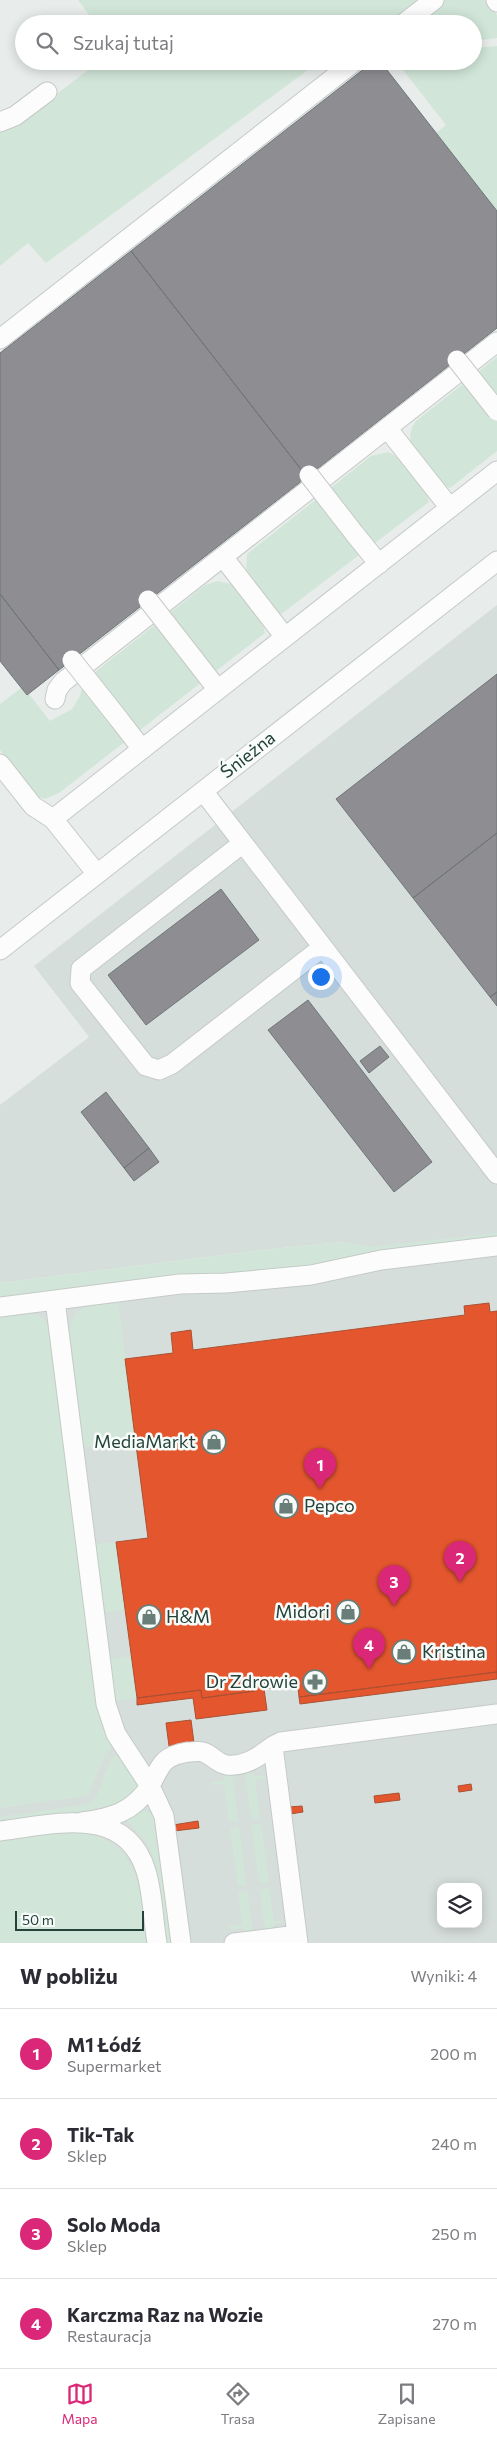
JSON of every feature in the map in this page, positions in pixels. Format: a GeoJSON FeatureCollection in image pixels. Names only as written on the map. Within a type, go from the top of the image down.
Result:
{"type":"FeatureCollection","features":[{"type":"Feature","properties":{"kind":"street"},"geometry":{"type":"LineString","coordinates":[[415,15],[434,0]]}},
{"type":"Feature","properties":{"kind":"street"},"geometry":{"type":"LineString","coordinates":[[0,339],[344,70]]}},
{"type":"Feature","properties":{"kind":"street"},"geometry":{"type":"LineString","coordinates":[[0,122],[15,116],[48,92]]}},
{"type":"Feature","properties":{"kind":"street"},"geometry":{"type":"LineString","coordinates":[[55,699],[57,690],[63,682],[497,342]]}},
{"type":"Feature","properties":{"kind":"street"},"geometry":{"type":"LineString","coordinates":[[457,360],[497,412]]}},
{"type":"Feature","properties":{"kind":"street"},"geometry":{"type":"LineString","coordinates":[[387,428],[450,508]]}},
{"type":"Feature","properties":{"kind":"street"},"geometry":{"type":"LineString","coordinates":[[53,818],[497,471]]}},
{"type":"Feature","properties":{"kind":"street"},"geometry":{"type":"LineString","coordinates":[[309,475],[379,564]]}},
{"type":"Feature","properties":{"kind":"street"},"geometry":{"type":"LineString","coordinates":[[223,556],[285,637]]}},
{"type":"Feature","properties":{"kind":"street","name":"Śnieżna"},"geometry":{"type":"LineString","coordinates":[[0,950],[497,561]]}},
{"type":"Feature","properties":{"kind":"street"},"geometry":{"type":"LineString","coordinates":[[148,600],[218,690]]}},
{"type":"Feature","properties":{"kind":"street"},"geometry":{"type":"LineString","coordinates":[[72,660],[142,749]]}},
{"type":"Feature","properties":{"kind":"street"},"geometry":{"type":"LineString","coordinates":[[0,764],[33,806],[53,818],[97,874]]}},
{"type":"Feature","properties":{"kind":"street"},"geometry":{"type":"LineString","coordinates":[[203,791],[497,1174]]}},
{"type":"Feature","properties":{"kind":"street"},"geometry":{"type":"LineString","coordinates":[[243,843],[81,969],[80,983],[146,1066],[159,1070],[172,1064],[323,947]]}},
{"type":"Feature","properties":{"kind":"street"},"geometry":{"type":"LineString","coordinates":[[0,1306],[186,1284],[226,1283],[311,1275],[381,1260],[497,1246]]}},
{"type":"Feature","properties":{"kind":"street"},"geometry":{"type":"LineString","coordinates":[[55,1300],[106,1704],[111,1724],[122,1746],[150,1786],[164,1816],[181,1943]]}},
{"type":"Feature","properties":{"kind":"street"},"geometry":{"type":"LineString","coordinates":[[0,1831],[82,1822],[105,1818],[127,1810],[143,1797],[162,1762],[171,1756],[198,1751],[223,1764],[231,1765],[249,1762],[281,1742],[497,1714]]}},
{"type":"Feature","properties":{"kind":"street"},"geometry":{"type":"LineString","coordinates":[[234,1943],[297,1939],[273,1746]]}},
{"type":"Feature","properties":{"kind":"street"},"geometry":{"type":"LineString","coordinates":[[82,1822],[102,1825],[118,1832],[141,1857],[148,1879],[156,1943]]}},
{"type":"Feature","properties":{"kind":"shaded area"},"geometry":{"type":"Polygon","coordinates":[[[497,605],[497,1943],[0,1943],[0,1292],[367,1247],[343,1242],[261,1250],[0,1283],[0,1105],[89,1037],[34,966],[497,605]]]}},
{"type":"Feature","properties":{"kind":"green space"},"geometry":{"type":"Polygon","coordinates":[[[78,0],[424,0],[405,15],[89,15],[78,0]]]}},
{"type":"Feature","properties":{"kind":"green space"},"geometry":{"type":"Polygon","coordinates":[[[443,0],[485,0],[497,15],[497,38],[482,40],[482,15],[424,15],[443,0]]]}},
{"type":"Feature","properties":{"kind":"green space"},"geometry":{"type":"Polygon","coordinates":[[[497,46],[497,211],[436,133],[446,125],[403,70],[482,70],[482,47],[497,46]]]}},
{"type":"Feature","properties":{"kind":"green space"},"geometry":{"type":"Polygon","coordinates":[[[88,70],[308,70],[46,263],[28,243],[0,266],[0,129],[21,121],[88,70]]]}},
{"type":"Feature","properties":{"kind":"green space"},"geometry":{"type":"Polygon","coordinates":[[[497,357],[497,402],[482,402],[497,421],[497,451],[450,488],[441,484],[411,445],[411,430],[416,421],[497,357]]]}},
{"type":"Feature","properties":{"kind":"green space"},"geometry":{"type":"Polygon","coordinates":[[[388,452],[407,466],[424,489],[429,502],[280,615],[246,572],[247,554],[371,456],[388,452]]]}},
{"type":"Feature","properties":{"kind":"green space"},"geometry":{"type":"Polygon","coordinates":[[[218,581],[231,584],[237,588],[263,624],[265,633],[59,793],[45,799],[34,795],[0,750],[0,704],[21,688],[26,695],[29,694],[50,721],[72,709],[80,696],[82,688],[94,673],[205,585],[218,581]]]}},
{"type":"Feature","properties":{"kind":"green space"},"geometry":{"type":"Polygon","coordinates":[[[497,1233],[497,1237],[379,1251],[310,1266],[225,1274],[179,1275],[0,1297],[0,1283],[261,1250],[343,1242],[370,1247],[497,1233]]]}},
{"type":"Feature","properties":{"kind":"green space"},"geometry":{"type":"Polygon","coordinates":[[[118,1301],[136,1441],[84,1447],[70,1333],[71,1323],[75,1316],[86,1307],[93,1304],[118,1301]]]}},
{"type":"Feature","properties":{"kind":"green space"},"geometry":{"type":"Polygon","coordinates":[[[27,1312],[43,1318],[52,1333],[95,1698],[100,1720],[112,1747],[105,1754],[86,1796],[0,1808],[0,1315],[27,1312]]]}},
{"type":"Feature","properties":{"kind":"green space"},"geometry":{"type":"Polygon","coordinates":[[[116,1542],[125,1610],[103,1613],[95,1544],[116,1542]]]}},
{"type":"Feature","properties":{"kind":"green space"},"geometry":{"type":"Polygon","coordinates":[[[131,1656],[137,1698],[114,1701],[109,1659],[131,1656]]]}},
{"type":"Feature","properties":{"kind":"green space"},"geometry":{"type":"Polygon","coordinates":[[[116,1755],[136,1778],[139,1788],[117,1807],[0,1822],[0,1817],[89,1804],[98,1793],[108,1766],[116,1755]]]}},
{"type":"Feature","properties":{"kind":"green space"},"geometry":{"type":"Polygon","coordinates":[[[245,1772],[252,1772],[255,1776],[268,1775],[268,1778],[255,1780],[260,1818],[251,1819],[245,1772]]]}},
{"type":"Feature","properties":{"kind":"green space"},"geometry":{"type":"Polygon","coordinates":[[[232,1774],[238,1821],[229,1822],[224,1784],[211,1785],[211,1783],[224,1780],[226,1775],[232,1774]]]}},
{"type":"Feature","properties":{"kind":"green space"},"geometry":{"type":"Polygon","coordinates":[[[144,1810],[151,1813],[155,1820],[171,1943],[166,1943],[153,1857],[145,1840],[125,1819],[144,1810]]]}},
{"type":"Feature","properties":{"kind":"green space"},"geometry":{"type":"Polygon","coordinates":[[[261,1824],[269,1882],[259,1883],[252,1825],[261,1824]]]}},
{"type":"Feature","properties":{"kind":"green space"},"geometry":{"type":"Polygon","coordinates":[[[239,1827],[246,1885],[238,1886],[230,1828],[239,1827]]]}},
{"type":"Feature","properties":{"kind":"green space"},"geometry":{"type":"Polygon","coordinates":[[[75,1831],[97,1836],[113,1844],[125,1856],[139,1886],[148,1943],[0,1943],[0,1840],[75,1831]]]}},
{"type":"Feature","properties":{"kind":"green space"},"geometry":{"type":"Polygon","coordinates":[[[269,1888],[274,1921],[287,1921],[274,1924],[272,1929],[265,1930],[260,1890],[269,1888]]]}},
{"type":"Feature","properties":{"kind":"green space"},"geometry":{"type":"Polygon","coordinates":[[[247,1891],[253,1932],[246,1932],[243,1928],[231,1930],[229,1926],[242,1925],[238,1892],[247,1891]]]}},
{"type":"Feature","properties":{"kind":"building: Handel"},"geometry":{"type":"Polygon","coordinates":[[[489,1303],[490,1312],[497,1311],[497,1672],[299,1697],[297,1678],[254,1683],[255,1691],[202,1698],[201,1690],[137,1698],[116,1542],[148,1538],[125,1359],[173,1353],[171,1333],[191,1330],[193,1350],[465,1315],[464,1306],[489,1303]]]}},
{"type":"Feature","properties":{"kind":"building: Handel"},"geometry":{"type":"Polygon","coordinates":[[[497,1672],[497,1679],[300,1704],[299,1697],[497,1672]]]}},
{"type":"Feature","properties":{"kind":"building: Handel"},"geometry":{"type":"Polygon","coordinates":[[[297,1678],[297,1685],[264,1689],[267,1710],[196,1719],[193,1698],[137,1705],[137,1698],[201,1690],[202,1698],[255,1691],[254,1683],[297,1678]]]}},
{"type":"Feature","properties":{"kind":"building: Handel"},"geometry":{"type":"Polygon","coordinates":[[[191,1720],[194,1743],[169,1746],[166,1723],[191,1720]]]}},
{"type":"Feature","properties":{"kind":"building: Handel"},"geometry":{"type":"Polygon","coordinates":[[[471,1784],[472,1790],[459,1792],[458,1786],[471,1784]]]}},
{"type":"Feature","properties":{"kind":"building: Handel"},"geometry":{"type":"Polygon","coordinates":[[[399,1793],[400,1800],[375,1803],[374,1796],[399,1793]]]}},
{"type":"Feature","properties":{"kind":"building: Handel"},"geometry":{"type":"Polygon","coordinates":[[[302,1806],[303,1812],[290,1814],[289,1807],[302,1806]]]}},
{"type":"Feature","properties":{"kind":"building: Handel"},"geometry":{"type":"Polygon","coordinates":[[[198,1821],[199,1828],[174,1831],[173,1825],[198,1821]]]}},
{"type":"Feature","properties":{"kind":"building: Przemysł"},"geometry":{"type":"Polygon","coordinates":[[[362,70],[387,70],[497,211],[497,328],[307,477],[131,251],[362,70]]]}},
{"type":"Feature","properties":{"kind":"building: Przemysł"},"geometry":{"type":"Polygon","coordinates":[[[131,251],[307,477],[59,670],[0,594],[0,353],[131,251]]]}},
{"type":"Feature","properties":{"kind":"building: Przemysł"},"geometry":{"type":"Polygon","coordinates":[[[0,594],[59,670],[27,695],[0,661],[0,594]]]}},
{"type":"Feature","properties":{"kind":"building: Przemysł"},"geometry":{"type":"Polygon","coordinates":[[[497,674],[497,833],[413,898],[336,799],[497,674]]]}},
{"type":"Feature","properties":{"kind":"building: Przemysł"},"geometry":{"type":"Polygon","coordinates":[[[497,833],[497,992],[490,997],[413,898],[497,833]]]}},
{"type":"Feature","properties":{"kind":"building: Przemysł"},"geometry":{"type":"Polygon","coordinates":[[[221,889],[259,940],[146,1025],[108,975],[221,889]]]}},
{"type":"Feature","properties":{"kind":"building: Przemysł"},"geometry":{"type":"Polygon","coordinates":[[[497,992],[497,1006],[490,997],[497,992]]]}},
{"type":"Feature","properties":{"kind":"building: Przemysł"},"geometry":{"type":"Polygon","coordinates":[[[308,1000],[432,1162],[394,1192],[268,1030],[308,1000]]]}},
{"type":"Feature","properties":{"kind":"building: Przemysł"},"geometry":{"type":"Polygon","coordinates":[[[380,1046],[389,1057],[369,1073],[360,1061],[380,1046]]]}},
{"type":"Feature","properties":{"kind":"building: Przemysł"},"geometry":{"type":"Polygon","coordinates":[[[106,1092],[149,1148],[124,1168],[81,1112],[106,1092]]]}},
{"type":"Feature","properties":{"kind":"building: Przemysł"},"geometry":{"type":"Polygon","coordinates":[[[149,1148],[159,1162],[134,1181],[124,1168],[149,1148]]]}},
{"type":"Feature","properties":{"kind":"place","name":"MediaMarkt"},"geometry":{"type":"Point","coordinates":[214,1442]}},
{"type":"Feature","properties":{"kind":"place","name":"M1 Łódź"},"geometry":{"type":"Point","coordinates":[320,1489]}},
{"type":"Feature","properties":{"kind":"place","name":"Pepco"},"geometry":{"type":"Point","coordinates":[286,1506]}},
{"type":"Feature","properties":{"kind":"place","name":"Tik-Tak"},"geometry":{"type":"Point","coordinates":[460,1582]}},
{"type":"Feature","properties":{"kind":"place","name":"Solo Moda"},"geometry":{"type":"Point","coordinates":[394,1606]}},
{"type":"Feature","properties":{"kind":"place","name":"Midori"},"geometry":{"type":"Point","coordinates":[348,1612]}},
{"type":"Feature","properties":{"kind":"place","name":"H&M"},"geometry":{"type":"Point","coordinates":[149,1617]}},
{"type":"Feature","properties":{"kind":"place","name":"Kristina"},"geometry":{"type":"Point","coordinates":[404,1652]}},
{"type":"Feature","properties":{"kind":"place","name":"Karczma Raz na Wozie"},"geometry":{"type":"Point","coordinates":[369,1669]}},
{"type":"Feature","properties":{"kind":"place","name":"Dr Zdrowie"},"geometry":{"type":"Point","coordinates":[315,1682]}}]}
